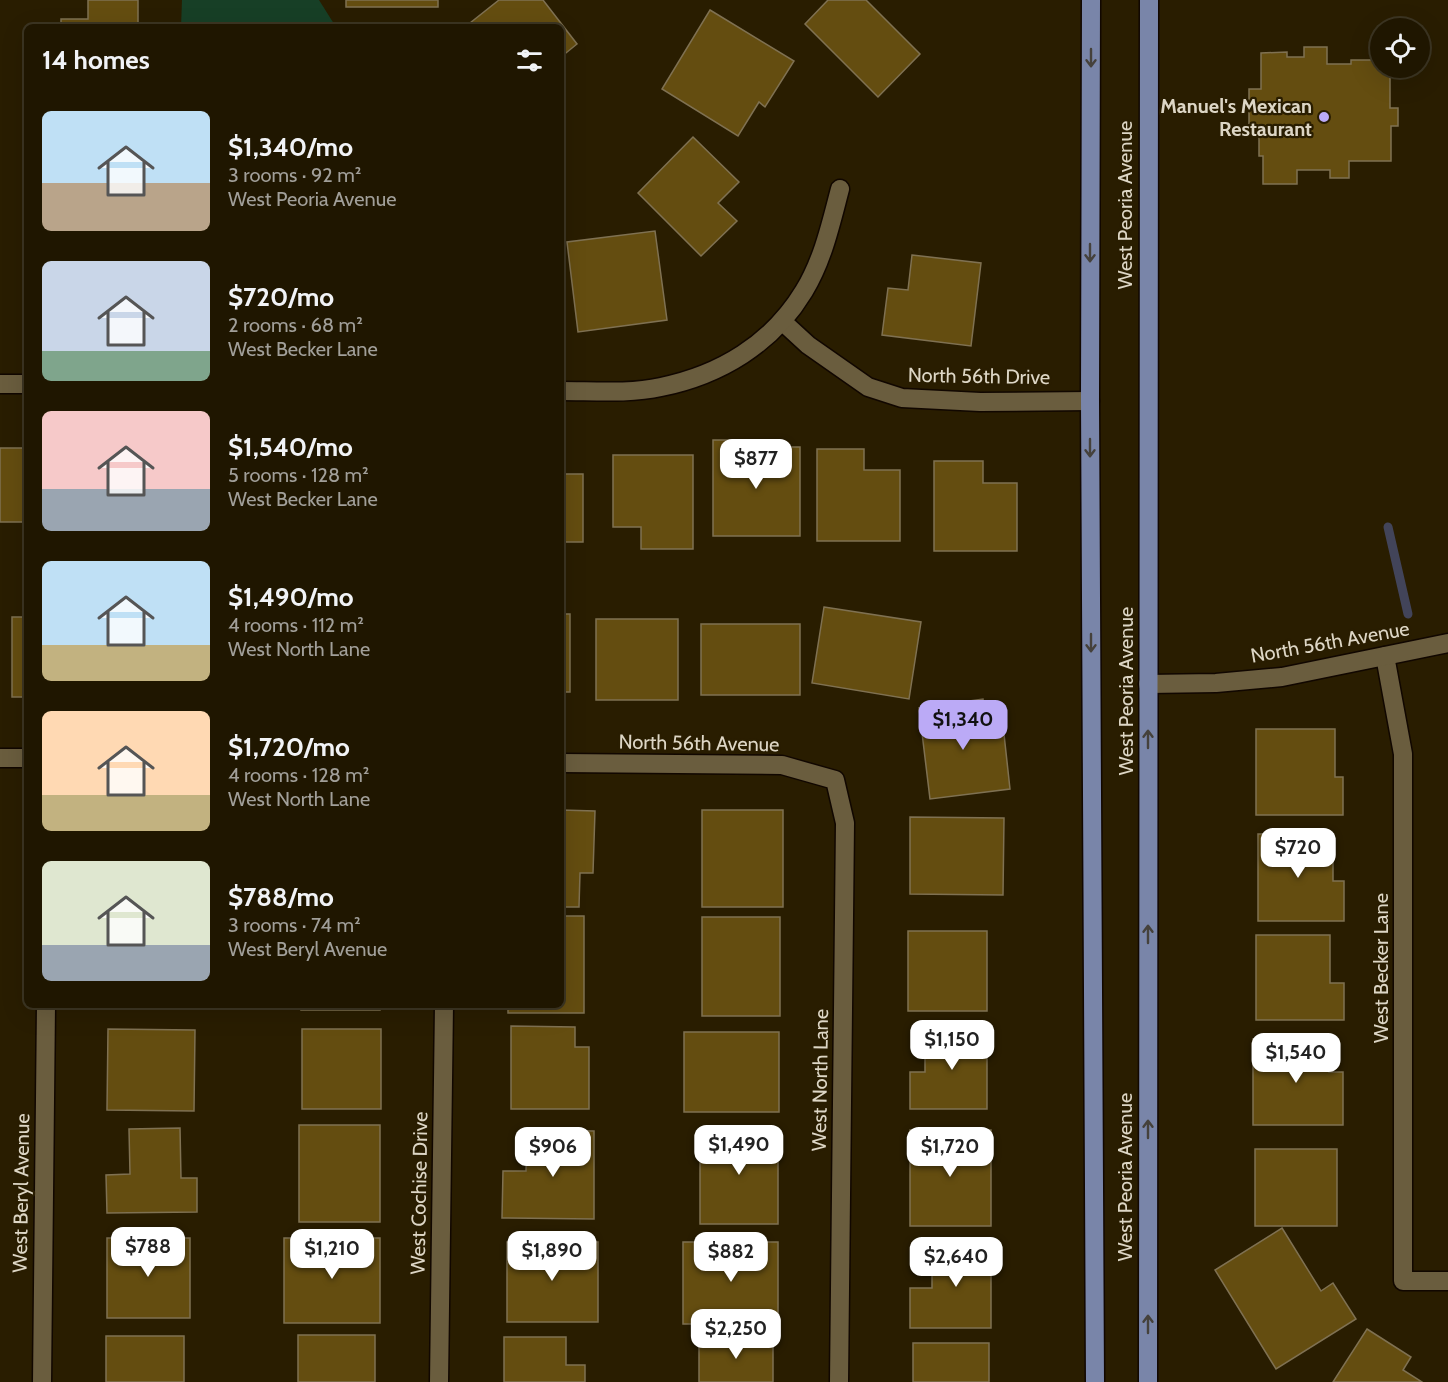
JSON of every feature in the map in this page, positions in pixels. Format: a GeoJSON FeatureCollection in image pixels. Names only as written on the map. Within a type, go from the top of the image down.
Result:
{"type":"FeatureCollection","features":[{"type":"Feature","properties":{"kind":"main road","name":"West Peoria Avenue"},"geometry":{"type":"LineString","coordinates":[[1091,0],[1090,401],[1095,1382]]}},
{"type":"Feature","properties":{"kind":"main road","name":"West Peoria Avenue"},"geometry":{"type":"LineString","coordinates":[[1148,1382],[1149,0]]}},
{"type":"Feature","properties":{"kind":"street"},"geometry":{"type":"LineString","coordinates":[[564,391],[632,391],[660,387],[722,367],[752,350],[783,321],[805,290],[825,247],[840,189]]}},
{"type":"Feature","properties":{"kind":"street","name":"North 56th Drive"},"geometry":{"type":"LineString","coordinates":[[783,321],[808,345],[868,387],[902,398],[980,402],[1090,401]]}},
{"type":"Feature","properties":{"kind":"street"},"geometry":{"type":"LineString","coordinates":[[0,384],[24,384]]}},
{"type":"Feature","properties":{"kind":"street","name":"North 56th Avenue"},"geometry":{"type":"LineString","coordinates":[[1148,684],[1216,683],[1282,677],[1448,643]]}},
{"type":"Feature","properties":{"kind":"street","name":"West Becker Lane"},"geometry":{"type":"LineString","coordinates":[[1385,656],[1403,754],[1403,1281],[1448,1281]]}},
{"type":"Feature","properties":{"kind":"street"},"geometry":{"type":"LineString","coordinates":[[0,758],[24,758]]}},
{"type":"Feature","properties":{"kind":"street","name":"North 56th Avenue"},"geometry":{"type":"LineString","coordinates":[[564,763],[782,765],[835,780]]}},
{"type":"Feature","properties":{"kind":"street","name":"West North Lane"},"geometry":{"type":"LineString","coordinates":[[835,780],[845,823],[838,1382]]}},
{"type":"Feature","properties":{"kind":"street","name":"West Beryl Avenue"},"geometry":{"type":"LineString","coordinates":[[42,1382],[46,1008]]}},
{"type":"Feature","properties":{"kind":"street","name":"West Cochise Drive"},"geometry":{"type":"LineString","coordinates":[[439,1382],[444,1008]]}},
{"type":"Feature","properties":{"kind":"green space"},"geometry":{"type":"Polygon","coordinates":[[[182,0],[319,0],[334,24],[181,24],[182,0]]]}},
{"type":"Feature","properties":{"kind":"building"},"geometry":{"type":"Polygon","coordinates":[[[88,0],[138,0],[138,24],[61,24],[61,19],[88,19],[88,0]]]}},
{"type":"Feature","properties":{"kind":"building"},"geometry":{"type":"Polygon","coordinates":[[[346,0],[438,0],[438,7],[346,7],[346,0]]]}},
{"type":"Feature","properties":{"kind":"building"},"geometry":{"type":"Polygon","coordinates":[[[499,0],[543,0],[562,24],[469,24],[499,0]]]}},
{"type":"Feature","properties":{"kind":"building"},"geometry":{"type":"Polygon","coordinates":[[[828,0],[866,0],[920,54],[878,97],[805,24],[828,0]]]}},
{"type":"Feature","properties":{"kind":"building"},"geometry":{"type":"Polygon","coordinates":[[[710,10],[794,61],[765,107],[759,102],[738,136],[662,89],[710,10]]]}},
{"type":"Feature","properties":{"kind":"building"},"geometry":{"type":"Polygon","coordinates":[[[564,27],[577,44],[564,55],[564,27]]]}},
{"type":"Feature","properties":{"kind":"building","name":"Manuel's Mexican Restaurant"},"geometry":{"type":"Polygon","coordinates":[[[1304,47],[1327,47],[1327,64],[1351,64],[1351,60],[1370,60],[1370,78],[1390,78],[1390,108],[1398,108],[1398,126],[1391,126],[1391,161],[1349,161],[1349,178],[1330,178],[1330,170],[1297,170],[1297,184],[1263,184],[1263,156],[1259,156],[1259,125],[1249,125],[1249,89],[1261,89],[1261,53],[1287,52],[1287,57],[1304,57],[1304,47]]]}},
{"type":"Feature","properties":{"kind":"building"},"geometry":{"type":"Polygon","coordinates":[[[693,137],[739,182],[718,203],[737,221],[701,256],[638,193],[693,137]]]}},
{"type":"Feature","properties":{"kind":"building"},"geometry":{"type":"Polygon","coordinates":[[[655,231],[667,320],[578,332],[567,242],[655,231]]]}},
{"type":"Feature","properties":{"kind":"building"},"geometry":{"type":"Polygon","coordinates":[[[912,255],[981,263],[971,346],[882,335],[888,288],[908,290],[912,255]]]}},
{"type":"Feature","properties":{"kind":"building"},"geometry":{"type":"Polygon","coordinates":[[[713,440],[760,440],[760,447],[800,447],[800,536],[713,536],[713,440]]]}},
{"type":"Feature","properties":{"kind":"building"},"geometry":{"type":"Polygon","coordinates":[[[0,448],[24,448],[24,522],[0,522],[0,448]]]}},
{"type":"Feature","properties":{"kind":"building"},"geometry":{"type":"Polygon","coordinates":[[[817,449],[864,449],[864,470],[900,470],[900,541],[817,541],[817,449]]]}},
{"type":"Feature","properties":{"kind":"building"},"geometry":{"type":"Polygon","coordinates":[[[613,455],[693,455],[693,549],[641,549],[641,527],[613,527],[613,455]]]}},
{"type":"Feature","properties":{"kind":"building"},"geometry":{"type":"Polygon","coordinates":[[[934,461],[983,461],[983,483],[1017,483],[1017,551],[934,551],[934,461]]]}},
{"type":"Feature","properties":{"kind":"building"},"geometry":{"type":"Polygon","coordinates":[[[564,474],[583,474],[583,542],[564,542],[564,474]]]}},
{"type":"Feature","properties":{"kind":"building"},"geometry":{"type":"Polygon","coordinates":[[[824,607],[921,622],[909,699],[812,683],[824,607]]]}},
{"type":"Feature","properties":{"kind":"building"},"geometry":{"type":"Polygon","coordinates":[[[564,614],[570,614],[570,692],[564,692],[564,614]]]}},
{"type":"Feature","properties":{"kind":"building"},"geometry":{"type":"Polygon","coordinates":[[[12,617],[24,617],[24,697],[12,697],[12,617]]]}},
{"type":"Feature","properties":{"kind":"building"},"geometry":{"type":"Polygon","coordinates":[[[596,619],[678,619],[678,700],[596,700],[596,619]]]}},
{"type":"Feature","properties":{"kind":"building"},"geometry":{"type":"Polygon","coordinates":[[[701,624],[800,624],[800,695],[701,695],[701,624]]]}},
{"type":"Feature","properties":{"kind":"building"},"geometry":{"type":"Polygon","coordinates":[[[983,699],[986,727],[1003,725],[1010,789],[930,799],[919,708],[983,699]]]}},
{"type":"Feature","properties":{"kind":"building"},"geometry":{"type":"Polygon","coordinates":[[[1256,729],[1335,729],[1335,777],[1343,777],[1343,815],[1256,815],[1256,729]]]}},
{"type":"Feature","properties":{"kind":"building"},"geometry":{"type":"Polygon","coordinates":[[[564,810],[595,811],[593,873],[580,873],[579,907],[564,907],[564,810]]]}},
{"type":"Feature","properties":{"kind":"building"},"geometry":{"type":"Polygon","coordinates":[[[702,810],[783,810],[783,907],[702,907],[702,810]]]}},
{"type":"Feature","properties":{"kind":"building"},"geometry":{"type":"Polygon","coordinates":[[[910,817],[1004,818],[1003,895],[910,894],[910,817]]]}},
{"type":"Feature","properties":{"kind":"building"},"geometry":{"type":"Polygon","coordinates":[[[1258,834],[1333,834],[1333,881],[1344,881],[1344,921],[1258,921],[1258,834]]]}},
{"type":"Feature","properties":{"kind":"building"},"geometry":{"type":"Polygon","coordinates":[[[564,916],[584,916],[584,1013],[508,1013],[508,1008],[564,1008],[564,916]]]}},
{"type":"Feature","properties":{"kind":"building"},"geometry":{"type":"Polygon","coordinates":[[[702,917],[780,917],[780,1016],[702,1016],[702,917]]]}},
{"type":"Feature","properties":{"kind":"building"},"geometry":{"type":"Polygon","coordinates":[[[908,931],[987,931],[987,1011],[908,1011],[908,931]]]}},
{"type":"Feature","properties":{"kind":"building"},"geometry":{"type":"Polygon","coordinates":[[[1256,935],[1330,935],[1330,983],[1344,983],[1344,1020],[1256,1020],[1256,935]]]}},
{"type":"Feature","properties":{"kind":"building"},"geometry":{"type":"Polygon","coordinates":[[[108,1008],[190,1008],[190,1009],[108,1008]]]}},
{"type":"Feature","properties":{"kind":"building"},"geometry":{"type":"Polygon","coordinates":[[[301,1008],[380,1008],[380,1010],[301,1010],[301,1008]]]}},
{"type":"Feature","properties":{"kind":"building"},"geometry":{"type":"Polygon","coordinates":[[[511,1026],[575,1027],[575,1047],[589,1047],[589,1109],[511,1109],[511,1026]]]}},
{"type":"Feature","properties":{"kind":"building"},"geometry":{"type":"Polygon","coordinates":[[[925,1028],[987,1028],[987,1109],[910,1109],[910,1072],[925,1072],[925,1028]]]}},
{"type":"Feature","properties":{"kind":"building"},"geometry":{"type":"Polygon","coordinates":[[[108,1029],[195,1030],[194,1111],[107,1110],[108,1029]]]}},
{"type":"Feature","properties":{"kind":"building"},"geometry":{"type":"Polygon","coordinates":[[[302,1029],[381,1029],[381,1109],[302,1109],[302,1029]]]}},
{"type":"Feature","properties":{"kind":"building"},"geometry":{"type":"Polygon","coordinates":[[[684,1032],[779,1032],[779,1112],[684,1112],[684,1032]]]}},
{"type":"Feature","properties":{"kind":"building"},"geometry":{"type":"Polygon","coordinates":[[[1253,1039],[1329,1039],[1329,1072],[1343,1072],[1343,1125],[1253,1125],[1253,1039]]]}},
{"type":"Feature","properties":{"kind":"building"},"geometry":{"type":"Polygon","coordinates":[[[299,1125],[380,1125],[380,1222],[299,1222],[299,1125]]]}},
{"type":"Feature","properties":{"kind":"building"},"geometry":{"type":"Polygon","coordinates":[[[180,1128],[181,1178],[197,1178],[197,1212],[107,1213],[106,1175],[130,1174],[129,1129],[180,1128]]]}},
{"type":"Feature","properties":{"kind":"building"},"geometry":{"type":"Polygon","coordinates":[[[700,1128],[778,1128],[778,1224],[700,1224],[700,1128]]]}},
{"type":"Feature","properties":{"kind":"building"},"geometry":{"type":"Polygon","coordinates":[[[527,1130],[594,1131],[594,1219],[502,1218],[503,1171],[526,1171],[527,1130]]]}},
{"type":"Feature","properties":{"kind":"building"},"geometry":{"type":"Polygon","coordinates":[[[910,1130],[991,1130],[991,1226],[910,1226],[910,1130]]]}},
{"type":"Feature","properties":{"kind":"building"},"geometry":{"type":"Polygon","coordinates":[[[1255,1149],[1337,1149],[1337,1226],[1255,1226],[1255,1149]]]}},
{"type":"Feature","properties":{"kind":"building"},"geometry":{"type":"Polygon","coordinates":[[[1282,1228],[1321,1291],[1333,1283],[1356,1319],[1276,1369],[1215,1270],[1282,1228]]]}},
{"type":"Feature","properties":{"kind":"building"},"geometry":{"type":"Polygon","coordinates":[[[107,1238],[190,1238],[190,1318],[107,1318],[107,1238]]]}},
{"type":"Feature","properties":{"kind":"building"},"geometry":{"type":"Polygon","coordinates":[[[284,1238],[380,1238],[380,1323],[284,1323],[284,1238]]]}},
{"type":"Feature","properties":{"kind":"building"},"geometry":{"type":"Polygon","coordinates":[[[507,1242],[598,1242],[598,1322],[507,1322],[507,1242]]]}},
{"type":"Feature","properties":{"kind":"building"},"geometry":{"type":"Polygon","coordinates":[[[683,1242],[778,1242],[778,1324],[683,1324],[683,1242]]]}},
{"type":"Feature","properties":{"kind":"building"},"geometry":{"type":"Polygon","coordinates":[[[932,1242],[991,1242],[991,1328],[910,1328],[910,1288],[932,1288],[932,1242]]]}},
{"type":"Feature","properties":{"kind":"building"},"geometry":{"type":"Polygon","coordinates":[[[1367,1329],[1411,1357],[1403,1370],[1422,1382],[1333,1382],[1367,1329]]]}},
{"type":"Feature","properties":{"kind":"building"},"geometry":{"type":"Polygon","coordinates":[[[298,1335],[375,1335],[375,1382],[298,1382],[298,1335]]]}},
{"type":"Feature","properties":{"kind":"building"},"geometry":{"type":"Polygon","coordinates":[[[106,1336],[184,1336],[184,1382],[106,1382],[106,1336]]]}},
{"type":"Feature","properties":{"kind":"building"},"geometry":{"type":"Polygon","coordinates":[[[504,1337],[566,1337],[566,1365],[585,1365],[585,1382],[504,1382],[504,1337]]]}},
{"type":"Feature","properties":{"kind":"building"},"geometry":{"type":"Polygon","coordinates":[[[699,1338],[773,1338],[773,1382],[699,1382],[699,1338]]]}},
{"type":"Feature","properties":{"kind":"building"},"geometry":{"type":"Polygon","coordinates":[[[913,1343],[989,1343],[989,1382],[913,1382],[913,1343]]]}},
{"type":"Feature","properties":{"kind":"waterway"},"geometry":{"type":"LineString","coordinates":[[1388,527],[1408,614]]}},
{"type":"Feature","properties":{"kind":"place","name":"Manuel's Mexican Restaurant"},"geometry":{"type":"Point","coordinates":[1324,117]}}]}
